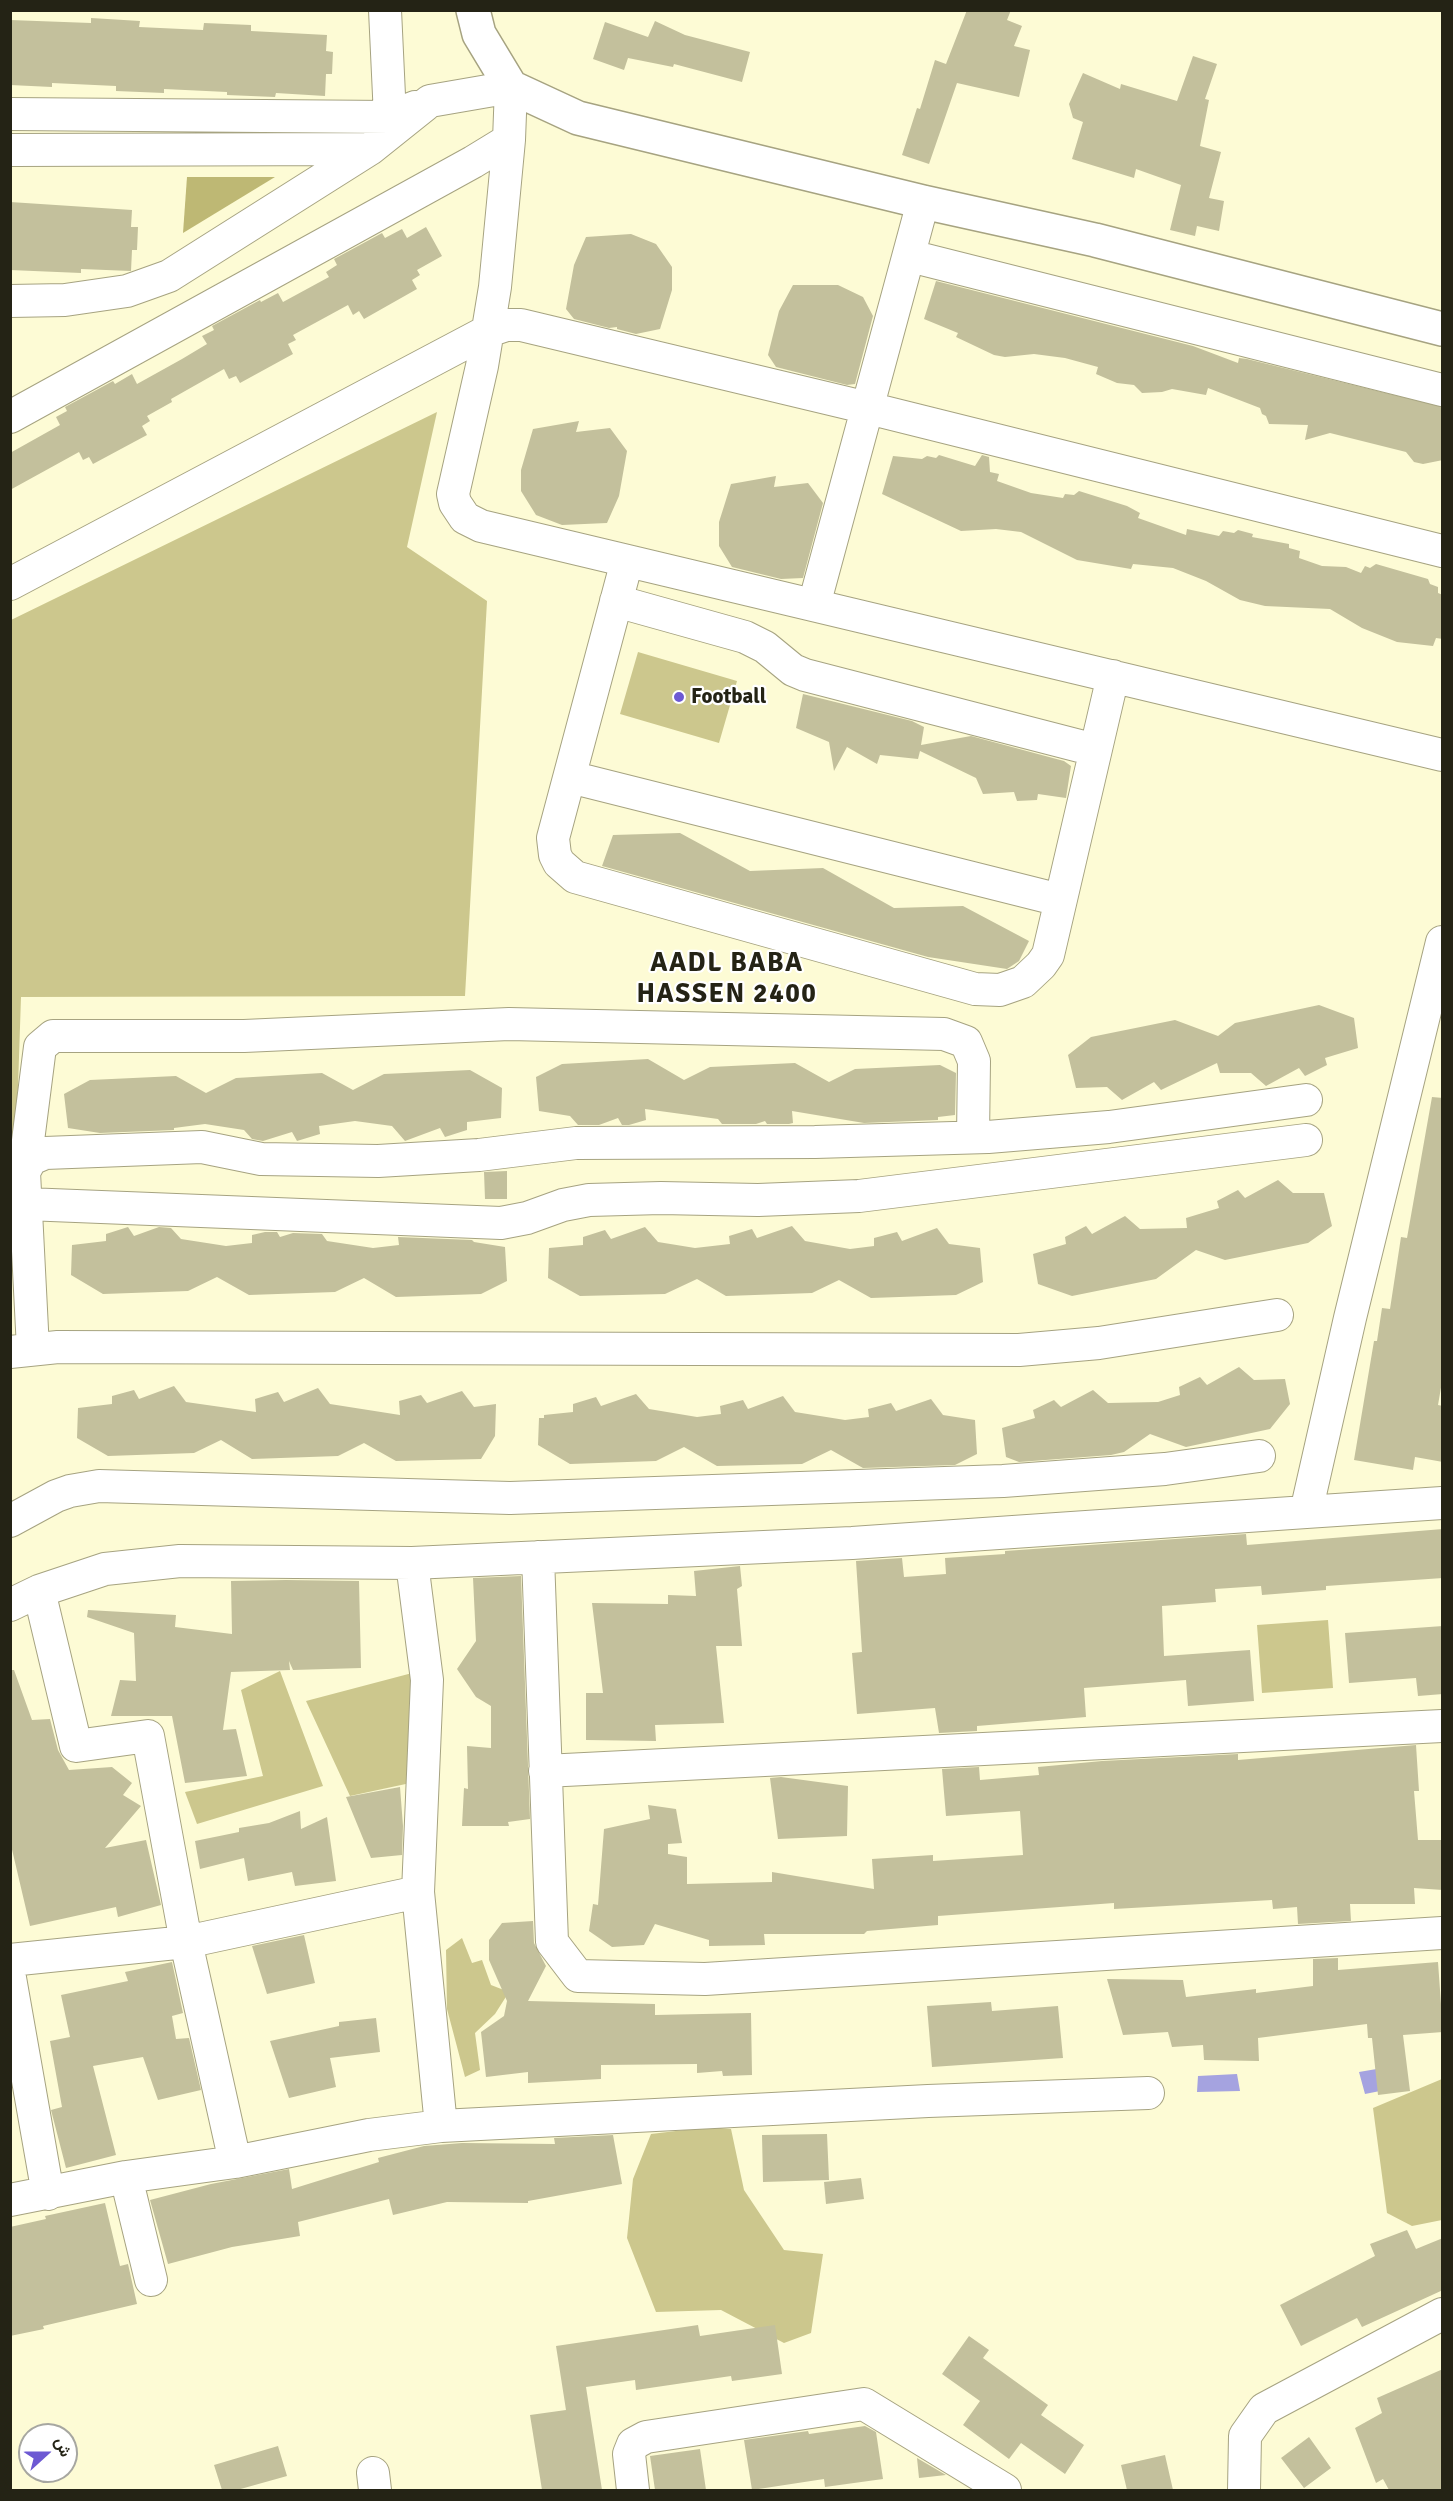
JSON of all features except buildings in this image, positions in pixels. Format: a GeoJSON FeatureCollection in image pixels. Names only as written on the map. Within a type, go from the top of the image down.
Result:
{"type":"FeatureCollection","features":[{"type":"Feature","properties":{"kind":"street"},"geometry":{"type":"LineString","coordinates":[[385,10],[390,117]]}},
{"type":"Feature","properties":{"kind":"street"},"geometry":{"type":"LineString","coordinates":[[473,10],[479,34],[511,87],[509,140],[488,331],[453,494],[459,511],[472,523],[1443,755]]}},
{"type":"Feature","properties":{"kind":"street"},"geometry":{"type":"LineString","coordinates":[[10,114],[390,117],[430,101],[511,87],[578,118],[923,202],[1095,240],[1443,329]]}},
{"type":"Feature","properties":{"kind":"street"},"geometry":{"type":"LineString","coordinates":[[10,301],[65,300],[127,291],[169,276],[370,149],[430,101]]}},
{"type":"Feature","properties":{"kind":"street"},"geometry":{"type":"LineString","coordinates":[[10,417],[463,168],[509,140]]}},
{"type":"Feature","properties":{"kind":"street"},"geometry":{"type":"LineString","coordinates":[[10,150],[370,149]]}},
{"type":"Feature","properties":{"kind":"street"},"geometry":{"type":"LineString","coordinates":[[814,605],[923,202]]}},
{"type":"Feature","properties":{"kind":"street"},"geometry":{"type":"LineString","coordinates":[[910,256],[1443,390]]}},
{"type":"Feature","properties":{"kind":"street"},"geometry":{"type":"LineString","coordinates":[[10,584],[488,331],[506,325],[521,325],[868,408],[1443,551]]}},
{"type":"Feature","properties":{"kind":"street"},"geometry":{"type":"LineString","coordinates":[[627,561],[553,838],[553,847],[559,863],[575,877],[975,989],[1000,990],[1023,982],[1033,975],[1047,955],[1113,676]]}},
{"type":"Feature","properties":{"kind":"street"},"geometry":{"type":"LineString","coordinates":[[616,601],[745,637],[765,647],[793,670],[805,675],[1095,750]]}},
{"type":"Feature","properties":{"kind":"street"},"geometry":{"type":"LineString","coordinates":[[570,777],[1060,900]]}},
{"type":"Feature","properties":{"kind":"street"},"geometry":{"type":"LineString","coordinates":[[1306,1512],[1350,1318],[1443,942]]}},
{"type":"Feature","properties":{"kind":"street"},"geometry":{"type":"LineString","coordinates":[[973,1137],[974,1061],[966,1042],[944,1034],[509,1023],[244,1036],[52,1036],[40,1047],[24,1172],[26,1204],[22,1350],[1020,1350],[1099,1343],[1277,1315]]}},
{"type":"Feature","properties":{"kind":"street"},"geometry":{"type":"LineString","coordinates":[[24,1172],[31,1159],[45,1152],[202,1147],[261,1159],[378,1161],[479,1155],[576,1143],[814,1142],[973,1137],[1109,1127],[1306,1100]]}},
{"type":"Feature","properties":{"kind":"street"},"geometry":{"type":"LineString","coordinates":[[26,1204],[501,1223],[589,1200],[661,1198],[758,1200],[859,1196],[1306,1140]]}},
{"type":"Feature","properties":{"kind":"street"},"geometry":{"type":"LineString","coordinates":[[10,1521],[56,1496],[99,1486],[521,1498],[1003,1481],[1165,1468],[1259,1456]]}},
{"type":"Feature","properties":{"kind":"street"},"geometry":{"type":"LineString","coordinates":[[10,1605],[39,1591],[105,1569],[180,1561],[412,1563],[852,1543],[1443,1503]]}},
{"type":"Feature","properties":{"kind":"street"},"geometry":{"type":"LineString","coordinates":[[538,1557],[552,1942],[578,1976],[705,1978],[1443,1933]]}},
{"type":"Feature","properties":{"kind":"street"},"geometry":{"type":"LineString","coordinates":[[412,1563],[428,1680],[418,1892],[441,2127]]}},
{"type":"Feature","properties":{"kind":"street"},"geometry":{"type":"LineString","coordinates":[[39,1591],[76,1746],[148,1736],[186,1942],[234,2162]]}},
{"type":"Feature","properties":{"kind":"street"},"geometry":{"type":"LineString","coordinates":[[545,1771],[1443,1726]]}},
{"type":"Feature","properties":{"kind":"street"},"geometry":{"type":"LineString","coordinates":[[10,1960],[186,1942],[418,1892]]}},
{"type":"Feature","properties":{"kind":"street"},"geometry":{"type":"LineString","coordinates":[[10,1978],[48,2194]]}},
{"type":"Feature","properties":{"kind":"street"},"geometry":{"type":"LineString","coordinates":[[10,2200],[126,2177],[234,2162],[369,2136],[441,2127],[928,2101],[1148,2093]]}},
{"type":"Feature","properties":{"kind":"street"},"geometry":{"type":"LineString","coordinates":[[126,2177],[151,2280]]}},
{"type":"Feature","properties":{"kind":"street"},"geometry":{"type":"LineString","coordinates":[[1244,2490],[1245,2436],[1264,2409],[1443,2314]]}},
{"type":"Feature","properties":{"kind":"street"},"geometry":{"type":"LineString","coordinates":[[633,2490],[630,2454],[633,2444],[646,2438],[864,2404],[1005,2490]]}},
{"type":"Feature","properties":{"kind":"shaded area"},"geometry":{"type":"Polygon","coordinates":[[[187,177],[275,177],[183,233],[187,177]]]}},
{"type":"Feature","properties":{"kind":"shaded area"},"geometry":{"type":"Polygon","coordinates":[[[437,412],[407,547],[487,601],[465,996],[21,997],[11,1297],[11,620],[437,412]]]}},
{"type":"Feature","properties":{"kind":"shaded area","name":"Football"},"geometry":{"type":"Polygon","coordinates":[[[638,652],[737,681],[719,743],[620,714],[638,652]]]}},
{"type":"Feature","properties":{"kind":"shaded area"},"geometry":{"type":"Polygon","coordinates":[[[1328,1620],[1333,1688],[1262,1693],[1257,1625],[1328,1620]]]}},
{"type":"Feature","properties":{"kind":"shaded area"},"geometry":{"type":"Polygon","coordinates":[[[280,1671],[323,1786],[197,1824],[185,1792],[263,1776],[241,1690],[280,1671]]]}},
{"type":"Feature","properties":{"kind":"shaded area"},"geometry":{"type":"Polygon","coordinates":[[[416,1672],[415,1782],[350,1796],[306,1701],[416,1672]]]}},
{"type":"Feature","properties":{"kind":"shaded area"},"geometry":{"type":"Polygon","coordinates":[[[462,1938],[472,1963],[482,1960],[491,1985],[509,1992],[495,2014],[475,2033],[480,2070],[465,2077],[447,2009],[446,1950],[462,1938]]]}},
{"type":"Feature","properties":{"kind":"shaded area"},"geometry":{"type":"Polygon","coordinates":[[[1442,2079],[1442,2220],[1412,2226],[1387,2213],[1373,2108],[1442,2079]]]}},
{"type":"Feature","properties":{"kind":"shaded area"},"geometry":{"type":"Polygon","coordinates":[[[709,2127],[731,2129],[744,2190],[784,2250],[823,2254],[811,2333],[784,2343],[721,2310],[656,2312],[627,2238],[633,2179],[651,2134],[709,2127]]]}},
{"type":"Feature","properties":{"kind":"water"},"geometry":{"type":"Polygon","coordinates":[[[1400,2065],[1405,2086],[1365,2094],[1359,2072],[1400,2065]]]}},
{"type":"Feature","properties":{"kind":"water"},"geometry":{"type":"Polygon","coordinates":[[[1237,2074],[1240,2091],[1197,2092],[1198,2076],[1237,2074]]]}},
{"type":"Feature","properties":{"kind":"place","name":"Football"},"geometry":{"type":"Point","coordinates":[679,697]}},
{"type":"Feature","properties":{"kind":"district","name":"AADL BABA HASSEN 2400"},"geometry":{"type":"Point","coordinates":[727,980]}}]}
